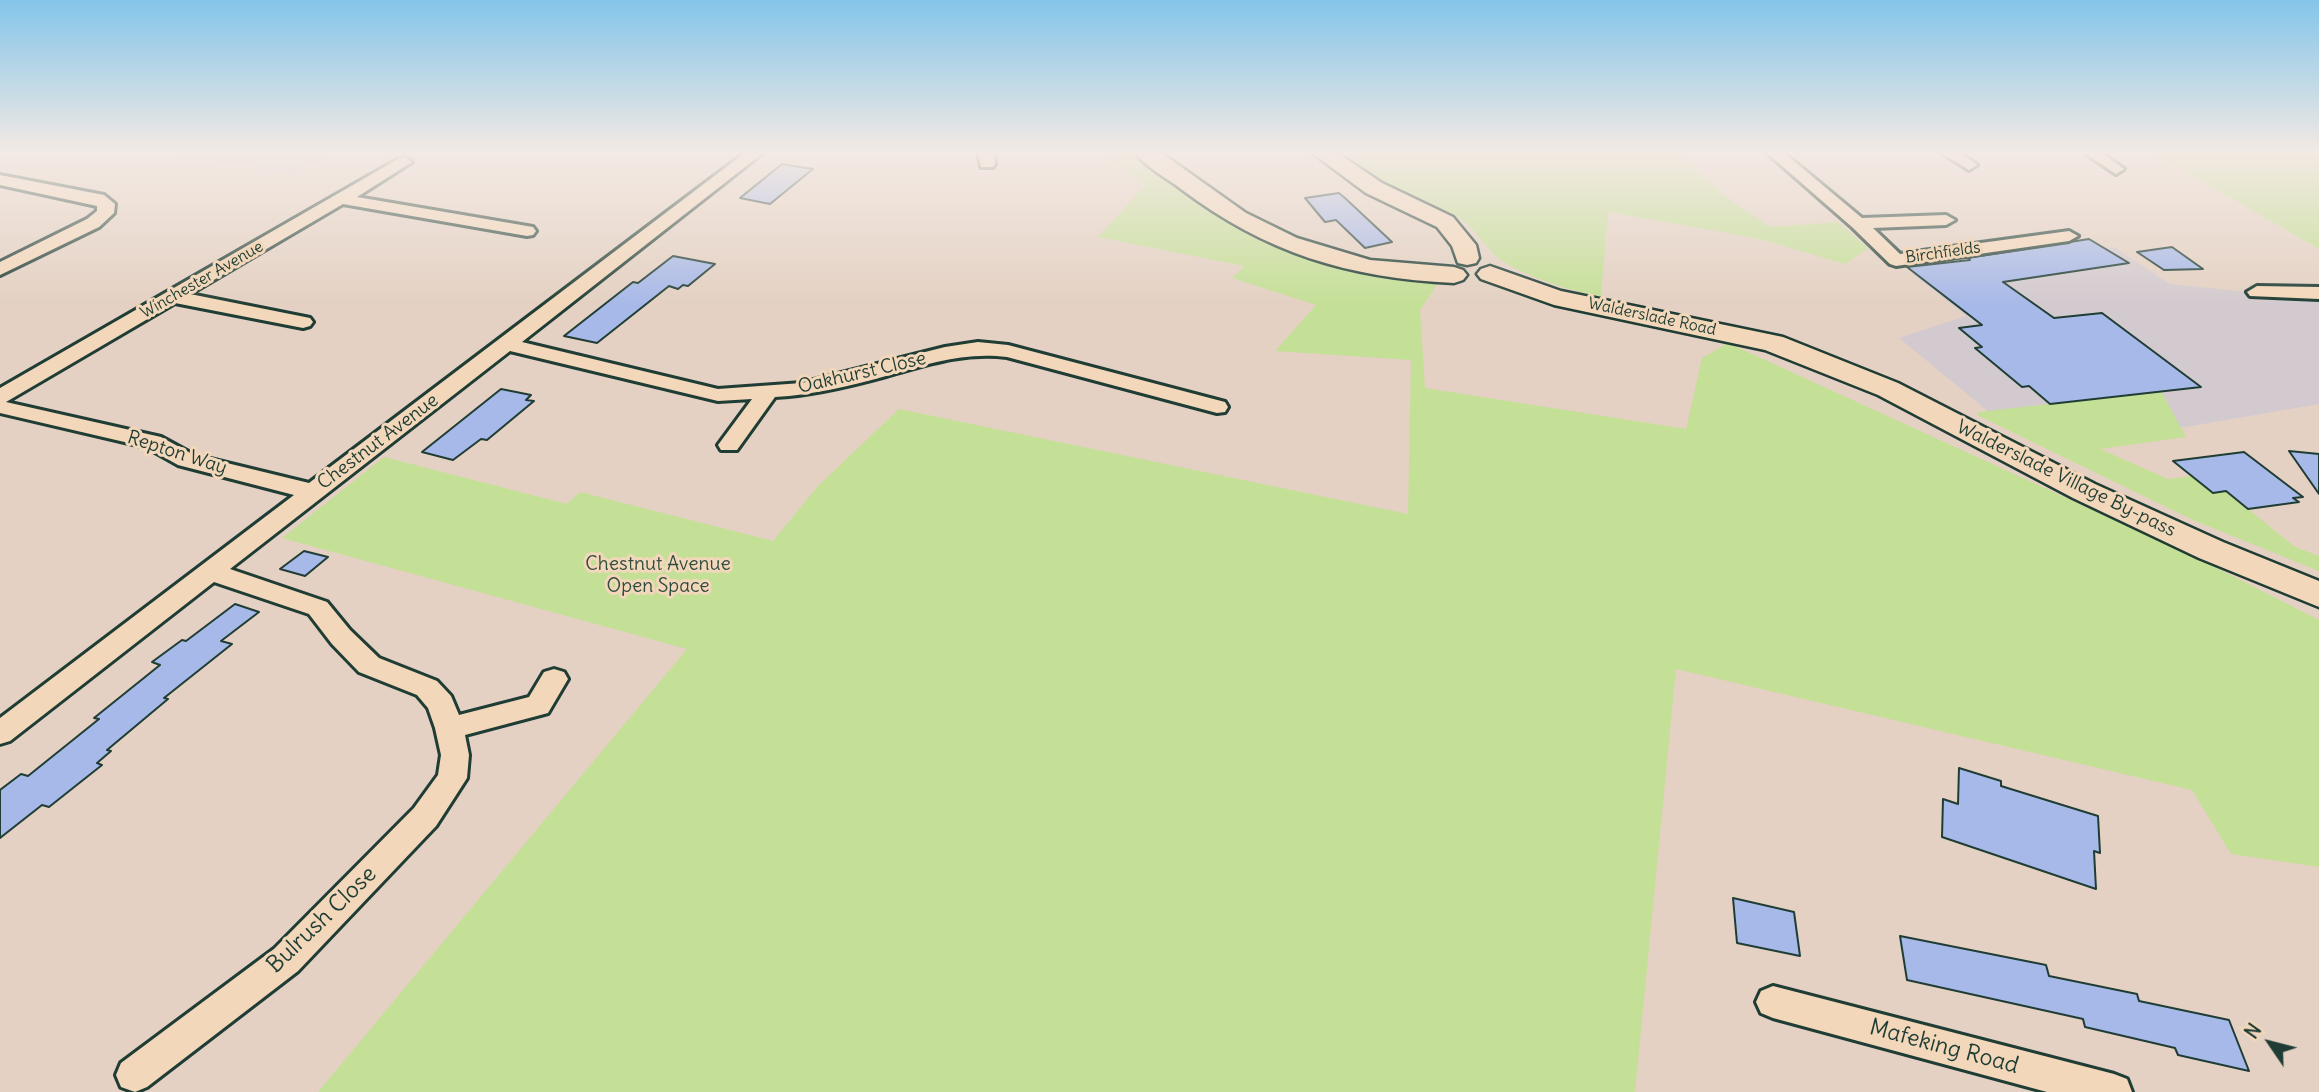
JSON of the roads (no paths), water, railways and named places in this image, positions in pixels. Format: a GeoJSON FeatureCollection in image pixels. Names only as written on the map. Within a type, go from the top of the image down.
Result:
{"type":"FeatureCollection","features":[{"type":"Feature","properties":{"kind":"street"},"geometry":{"type":"LineString","coordinates":[[0,269],[93,223],[105,213],[106,205],[103,203]]}},
{"type":"Feature","properties":{"kind":"street","name":"Winchester Avenue"},"geometry":{"type":"LineString","coordinates":[[0,397],[334,203]]}},
{"type":"Feature","properties":{"kind":"street"},"geometry":{"type":"LineString","coordinates":[[364,203],[527,231]]}},
{"type":"Feature","properties":{"kind":"street","name":"Chestnut Avenue"},"geometry":{"type":"LineString","coordinates":[[0,733],[690,203]]}},
{"type":"Feature","properties":{"kind":"street"},"geometry":{"type":"LineString","coordinates":[[1218,203],[1239,218],[1312,251],[1387,271],[1461,267],[1464,245],[1445,222],[1405,203]]}},
{"type":"Feature","properties":{"kind":"street","name":"Birchfields"},"geometry":{"type":"LineString","coordinates":[[1834,203],[1896,260],[2069,236]]}},
{"type":"Feature","properties":{"kind":"street"},"geometry":{"type":"LineString","coordinates":[[1858,223],[1946,220]]}},
{"type":"Feature","properties":{"kind":"street","name":"Walderslade Road"},"geometry":{"type":"LineString","coordinates":[[1461,267],[1486,263],[1490,274],[1554,297],[1773,343],[1814,359]]}},
{"type":"Feature","properties":{"kind":"street"},"geometry":{"type":"LineString","coordinates":[[2257,292],[2319,293]]}},
{"type":"Feature","properties":{"kind":"street"},"geometry":{"type":"LineString","coordinates":[[173,297],[303,322]]}},
{"type":"Feature","properties":{"kind":"street","name":"Oakhurst Close"},"geometry":{"type":"LineString","coordinates":[[506,344],[718,395],[802,389],[978,348],[1008,351],[1217,407]]}},
{"type":"Feature","properties":{"kind":"street","name":"Walderslade Village By-pass"},"geometry":{"type":"LineString","coordinates":[[1814,359],[1888,389],[2130,513],[2319,595]]}},
{"type":"Feature","properties":{"kind":"street"},"geometry":{"type":"LineString","coordinates":[[729,445],[769,391]]}},
{"type":"Feature","properties":{"kind":"street","name":"Repton Way"},"geometry":{"type":"LineString","coordinates":[[0,407],[153,442],[186,460],[313,492]]}},
{"type":"Feature","properties":{"kind":"street","name":"Bulrush Close"},"geometry":{"type":"LineString","coordinates":[[134,1075],[286,960],[425,817],[452,778],[455,755],[449,728],[441,704],[427,688],[369,665],[341,638],[318,608],[211,572]]}},
{"type":"Feature","properties":{"kind":"street"},"geometry":{"type":"LineString","coordinates":[[449,728],[538,705],[554,678]]}},
{"type":"Feature","properties":{"kind":"street","name":"Mafeking Road"},"geometry":{"type":"LineString","coordinates":[[1773,1002],[2114,1092]]}},
{"type":"Feature","properties":{"kind":"park label","name":"Chestnut Avenue Open Space"},"geometry":{"type":"Point","coordinates":[658,576]}}]}
